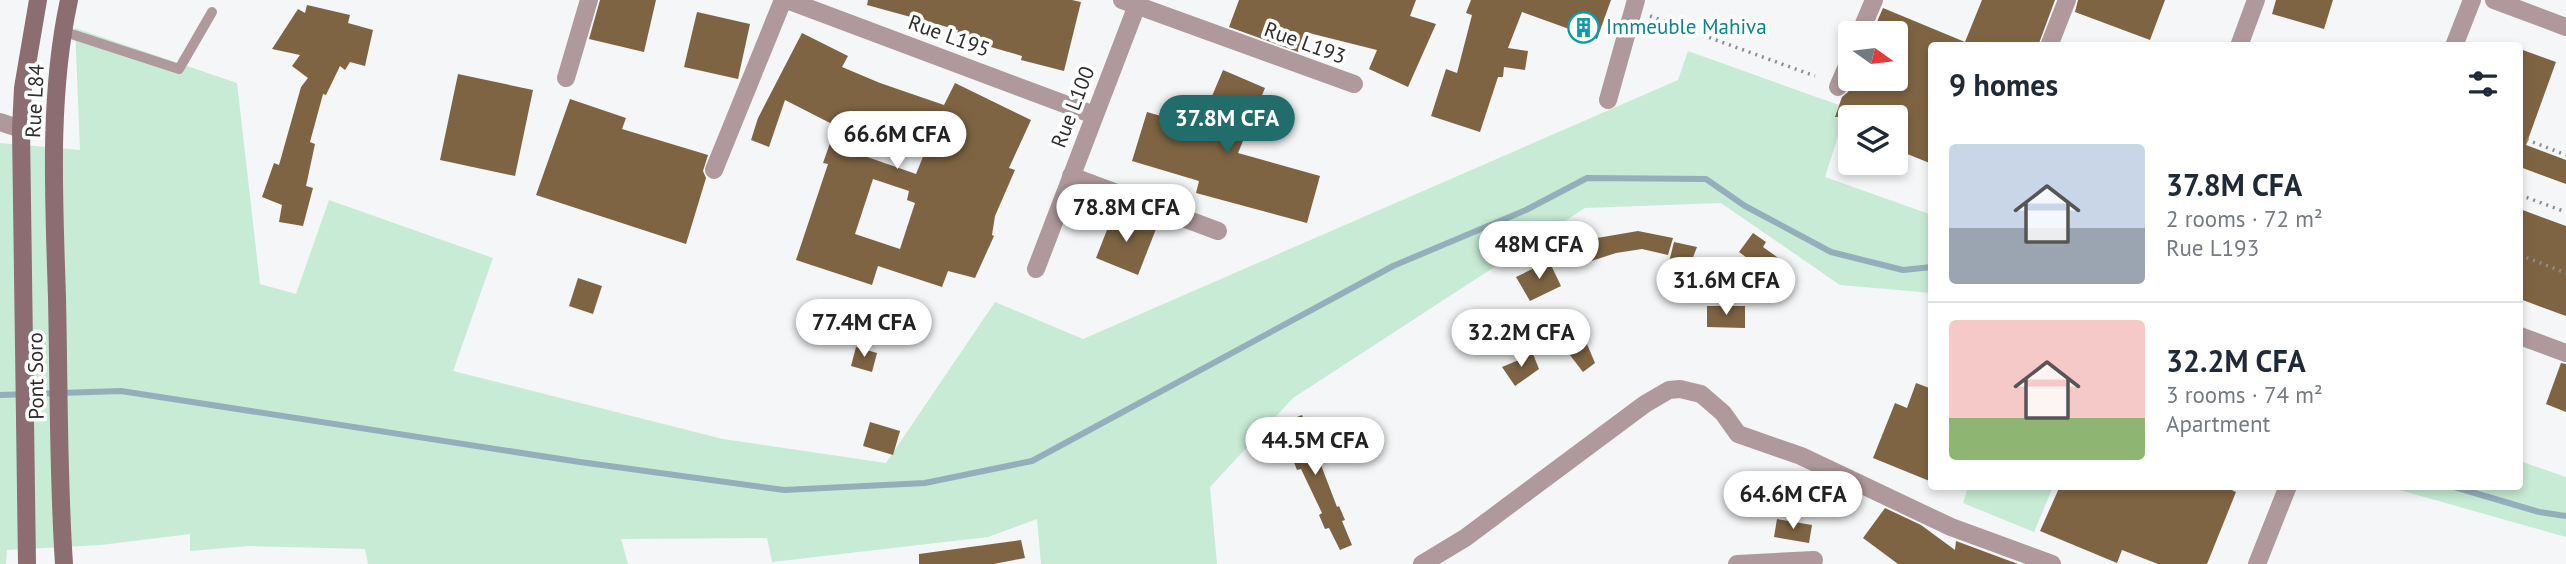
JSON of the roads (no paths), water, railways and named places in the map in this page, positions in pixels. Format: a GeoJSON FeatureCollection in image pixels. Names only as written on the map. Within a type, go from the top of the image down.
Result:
{"type":"FeatureCollection","features":[{"type":"Feature","properties":{"kind":"main road","name":"Rue L84"},"geometry":{"type":"LineString","coordinates":[[24,209],[21,129],[23,88],[38,0]]}},
{"type":"Feature","properties":{"kind":"main road","name":"Rue L84"},"geometry":{"type":"LineString","coordinates":[[55,206],[56,97],[62,31],[69,0]]}},
{"type":"Feature","properties":{"kind":"main road","name":"Pont Soro"},"geometry":{"type":"LineString","coordinates":[[55,206],[63,555]]}},
{"type":"Feature","properties":{"kind":"main road","name":"Pont Soro"},"geometry":{"type":"LineString","coordinates":[[24,209],[27,556]]}},
{"type":"Feature","properties":{"kind":"street"},"geometry":{"type":"LineString","coordinates":[[566,78],[589,0]]}},
{"type":"Feature","properties":{"kind":"street"},"geometry":{"type":"LineString","coordinates":[[714,170],[785,0]]}},
{"type":"Feature","properties":{"kind":"street","name":"Rue L195"},"geometry":{"type":"LineString","coordinates":[[785,0],[1094,115]]}},
{"type":"Feature","properties":{"kind":"street"},"geometry":{"type":"LineString","coordinates":[[1865,21],[1874,0]]}},
{"type":"Feature","properties":{"kind":"street"},"geometry":{"type":"LineString","coordinates":[[2051,42],[2067,0]]}},
{"type":"Feature","properties":{"kind":"street"},"geometry":{"type":"LineString","coordinates":[[2240,42],[2256,0]]}},
{"type":"Feature","properties":{"kind":"street"},"geometry":{"type":"LineString","coordinates":[[2456,42],[2472,0]]}},
{"type":"Feature","properties":{"kind":"street"},"geometry":{"type":"LineString","coordinates":[[2494,0],[2566,27]]}},
{"type":"Feature","properties":{"kind":"street","name":"Rue L100"},"geometry":{"type":"LineString","coordinates":[[1036,269],[1133,2]]}},
{"type":"Feature","properties":{"kind":"street","name":"Rue L193"},"geometry":{"type":"LineString","coordinates":[[1133,2],[1354,84]]}},
{"type":"Feature","properties":{"kind":"street"},"geometry":{"type":"LineString","coordinates":[[1608,100],[1634,4]]}},
{"type":"Feature","properties":{"kind":"street"},"geometry":{"type":"LineString","coordinates":[[0,122],[21,129]]}},
{"type":"Feature","properties":{"kind":"street"},"geometry":{"type":"LineString","coordinates":[[1072,176],[1219,231]]}},
{"type":"Feature","properties":{"kind":"street"},"geometry":{"type":"LineString","coordinates":[[2523,337],[2566,353]]}},
{"type":"Feature","properties":{"kind":"street"},"geometry":{"type":"LineString","coordinates":[[1422,564],[1465,538],[1645,404],[1669,390],[1680,389],[1701,394],[1723,413],[1738,434],[1801,456],[1951,527],[2052,564]]}},
{"type":"Feature","properties":{"kind":"street"},"geometry":{"type":"LineString","coordinates":[[2257,564],[2286,490]]}},
{"type":"Feature","properties":{"kind":"street"},"geometry":{"type":"LineString","coordinates":[[1737,564],[1814,560]]}},
{"type":"Feature","properties":{"kind":"lane"},"geometry":{"type":"LineString","coordinates":[[62,31],[179,69],[212,12]]}},
{"type":"Feature","properties":{"kind":"waterway"},"geometry":{"type":"LineString","coordinates":[[0,395],[121,391],[580,462],[784,490],[925,483],[1032,461],[1393,266],[1526,210],[1587,178],[1706,179],[1745,206],[1831,252],[1903,270],[1928,267]]}},
{"type":"Feature","properties":{"kind":"waterway"},"geometry":{"type":"LineString","coordinates":[[2465,490],[2539,512],[2566,516]]}},
{"type":"Feature","properties":{"kind":"place","name":"Immeuble Mahiva"},"geometry":{"type":"Point","coordinates":[1583,27]}}]}
